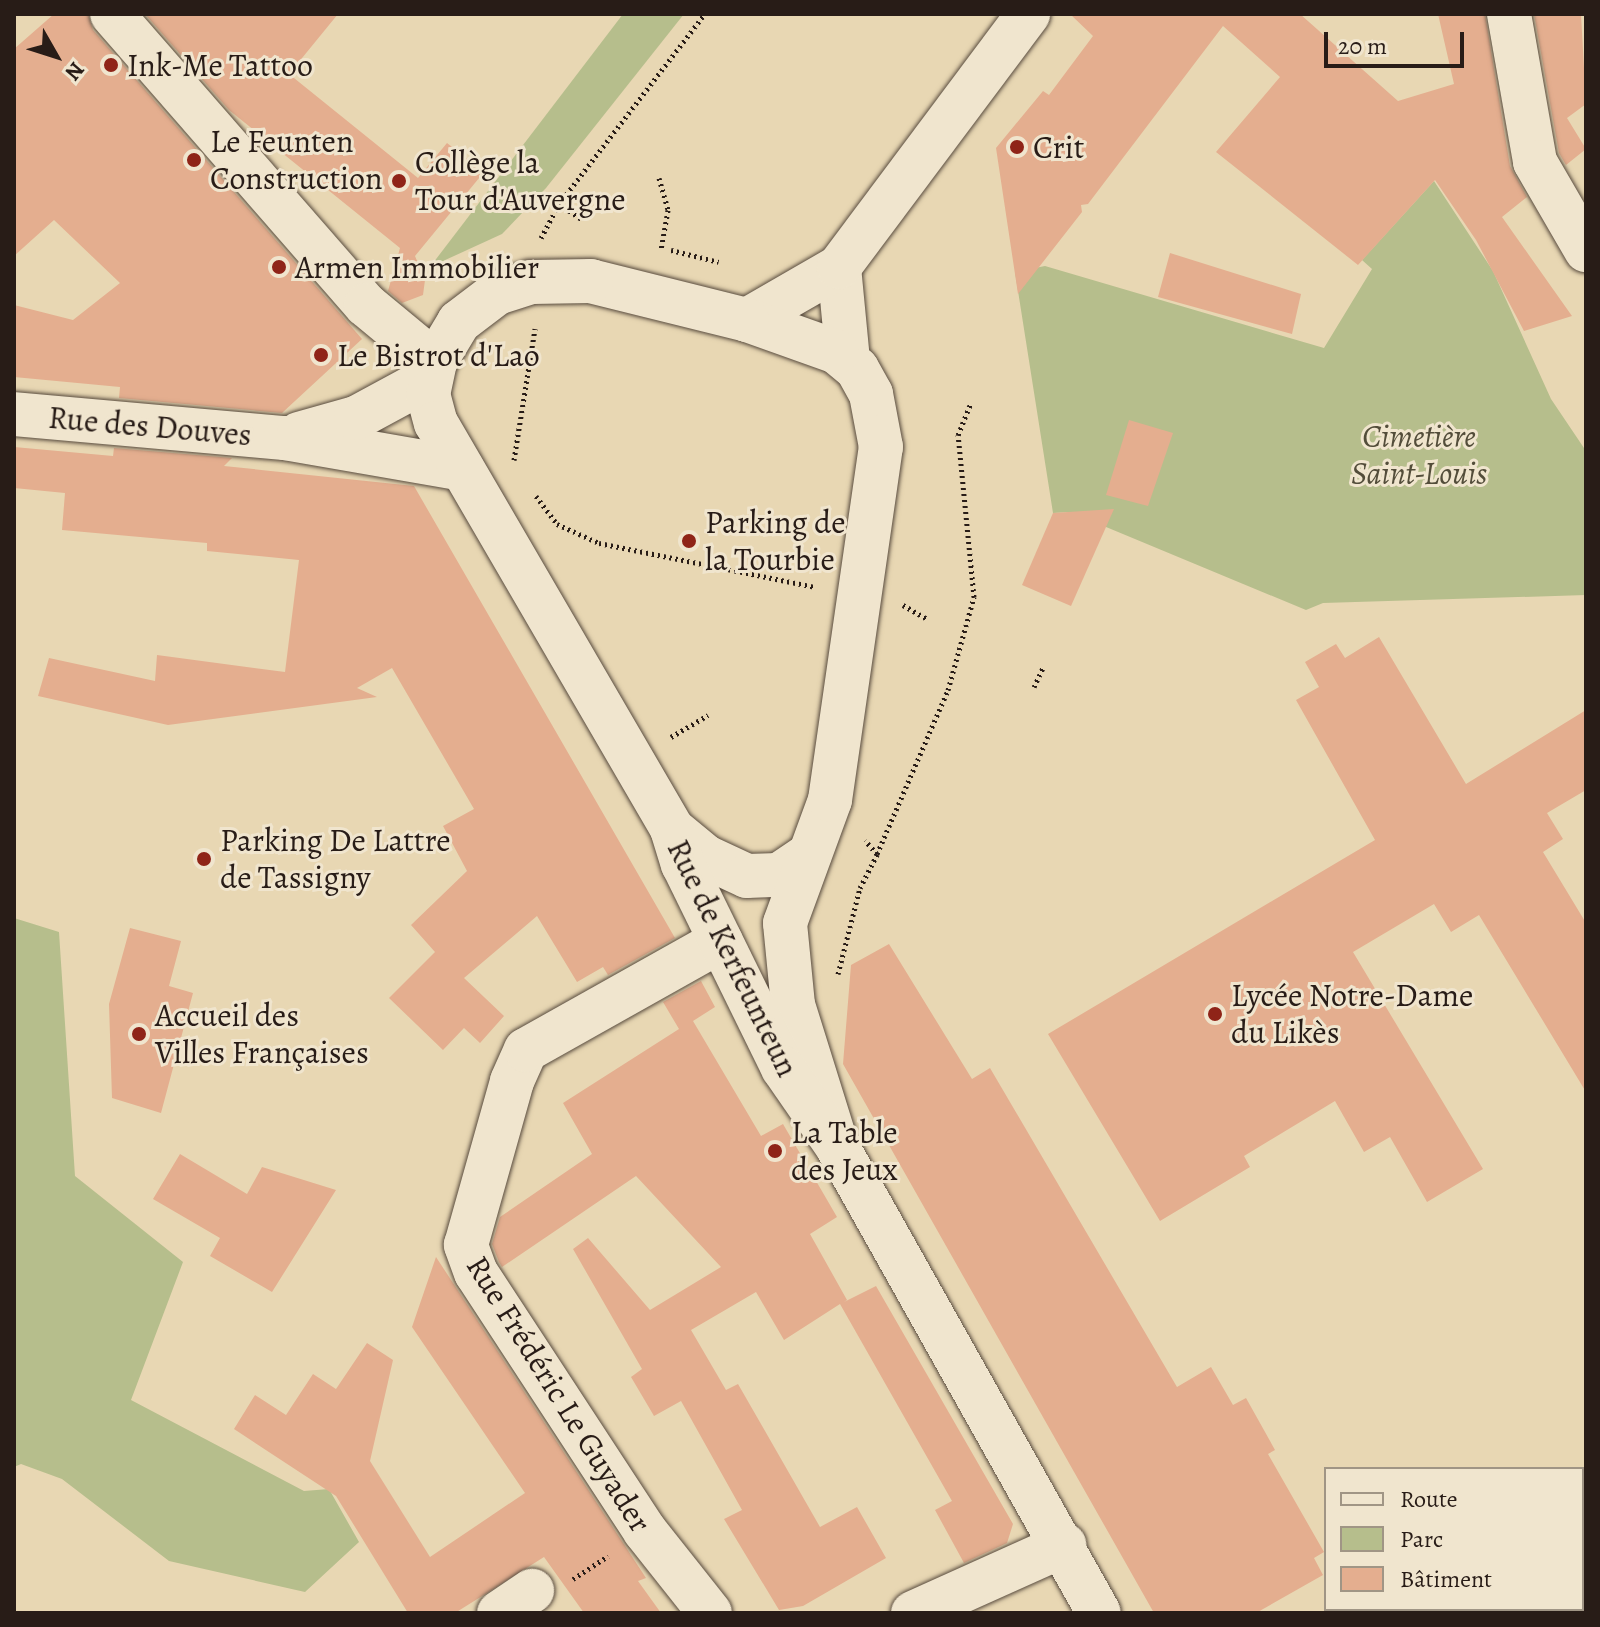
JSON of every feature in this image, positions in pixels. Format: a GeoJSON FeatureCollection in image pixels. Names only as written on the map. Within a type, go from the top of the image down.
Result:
{"type":"FeatureCollection","features":[{"type":"Feature","properties":{"kind":"main road"},"geometry":{"type":"LineString","coordinates":[[112,14],[366,305],[432,371],[459,322],[480,303],[514,287],[559,279],[614,286],[747,320],[848,360],[865,379],[880,429],[830,800],[785,923],[799,1024],[837,1146]]}},
{"type":"Feature","properties":{"kind":"main road"},"geometry":{"type":"LineString","coordinates":[[747,320],[839,267],[1028,14]]}},
{"type":"Feature","properties":{"kind":"main road"},"geometry":{"type":"LineString","coordinates":[[1509,14],[1535,162],[1586,250]]}},
{"type":"Feature","properties":{"kind":"main road"},"geometry":{"type":"LineString","coordinates":[[839,267],[848,360]]}},
{"type":"Feature","properties":{"kind":"main road","name":"Rue des Douves"},"geometry":{"type":"LineString","coordinates":[[285,438],[356,418],[432,371]]}},
{"type":"Feature","properties":{"kind":"main road","name":"Rue de Kerfeunteun"},"geometry":{"type":"LineString","coordinates":[[432,371],[431,409],[462,469],[672,829],[720,941],[783,1068],[837,1146],[1064,1545],[1099,1613]]}},
{"type":"Feature","properties":{"kind":"main road","name":"Rue des Douves"},"geometry":{"type":"LineString","coordinates":[[14,414],[285,438],[462,469]]}},
{"type":"Feature","properties":{"kind":"main road"},"geometry":{"type":"LineString","coordinates":[[672,829],[706,857],[747,876],[779,875],[810,854]]}},
{"type":"Feature","properties":{"kind":"main road","name":"Rue Frédéric Le Guyader"},"geometry":{"type":"LineString","coordinates":[[710,1613],[645,1531],[476,1273],[466,1245],[517,1065],[526,1050],[720,941]]}},
{"type":"Feature","properties":{"kind":"main road"},"geometry":{"type":"LineString","coordinates":[[913,1613],[1064,1545]]}},
{"type":"Feature","properties":{"kind":"path"},"geometry":{"type":"LineString","coordinates":[[559,279],[541,252],[541,238],[559,204],[705,14]]}},
{"type":"Feature","properties":{"kind":"path"},"geometry":{"type":"LineString","coordinates":[[659,178],[668,210],[661,249]]}},
{"type":"Feature","properties":{"kind":"path"},"geometry":{"type":"LineString","coordinates":[[559,204],[583,220]]}},
{"type":"Feature","properties":{"kind":"path"},"geometry":{"type":"LineString","coordinates":[[652,252],[661,249],[730,267]]}},
{"type":"Feature","properties":{"kind":"path"},"geometry":{"type":"LineString","coordinates":[[511,456],[529,349]]}},
{"type":"Feature","properties":{"kind":"path"},"geometry":{"type":"LineString","coordinates":[[799,1024],[812,1016],[837,978],[860,888],[948,690],[974,597],[958,435],[971,402]]}},
{"type":"Feature","properties":{"kind":"path"},"geometry":{"type":"LineString","coordinates":[[530,488],[557,524],[599,543],[860,595]]}},
{"type":"Feature","properties":{"kind":"path"},"geometry":{"type":"LineString","coordinates":[[1034,687],[1044,666]]}},
{"type":"Feature","properties":{"kind":"path"},"geometry":{"type":"LineString","coordinates":[[681,730],[708,715]]}},
{"type":"Feature","properties":{"kind":"path"},"geometry":{"type":"LineString","coordinates":[[830,800],[877,854]]}},
{"type":"Feature","properties":{"kind":"path"},"geometry":{"type":"LineString","coordinates":[[532,1596],[645,1531]]}},
{"type":"Feature","properties":{"kind":"green space"},"geometry":{"type":"Polygon","coordinates":[[[623,14],[684,14],[546,188],[502,234],[430,267],[623,14]]]}},
{"type":"Feature","properties":{"kind":"green space","name":"Cimetière Saint-Louis"},"geometry":{"type":"Polygon","coordinates":[[[1434,181],[1493,271],[1551,399],[1586,451],[1586,595],[1323,603],[1306,610],[1070,512],[1053,513],[1015,272],[1045,266],[1324,348],[1372,269],[1362,260],[1434,181]]]}},
{"type":"Feature","properties":{"kind":"green space"},"geometry":{"type":"Polygon","coordinates":[[[14,918],[59,932],[75,1176],[183,1262],[131,1400],[304,1491],[329,1489],[359,1542],[305,1592],[169,1561],[62,1479],[21,1464],[14,1467],[14,918]]]}},
{"type":"Feature","properties":{"kind":"building"},"geometry":{"type":"Polygon","coordinates":[[[54,14],[88,14],[93,30],[362,339],[282,413],[119,398],[120,387],[14,377],[14,305],[73,320],[120,283],[54,220],[14,256],[14,49],[54,14]]]}},
{"type":"Feature","properties":{"kind":"building"},"geometry":{"type":"Polygon","coordinates":[[[145,14],[338,14],[289,74],[418,178],[447,143],[484,172],[415,256],[425,280],[423,295],[402,303],[388,291],[400,248],[229,110],[145,14]]]}},
{"type":"Feature","properties":{"kind":"building"},"geometry":{"type":"Polygon","coordinates":[[[1070,14],[1300,14],[1398,101],[1454,84],[1438,14],[1485,14],[1510,166],[1527,197],[1502,217],[1572,316],[1524,331],[1476,240],[1435,180],[1358,265],[1216,152],[1280,77],[1223,26],[1088,204],[1081,205],[1082,212],[1018,294],[996,148],[1043,91],[1049,95],[1093,36],[1070,14]]]}},
{"type":"Feature","properties":{"kind":"building"},"geometry":{"type":"Polygon","coordinates":[[[1534,14],[1581,14],[1586,104],[1567,118],[1586,149],[1566,165],[1559,153],[1534,14]]]}},
{"type":"Feature","properties":{"kind":"building"},"geometry":{"type":"Polygon","coordinates":[[[1170,253],[1301,294],[1292,334],[1158,297],[1170,253]]]}},
{"type":"Feature","properties":{"kind":"building"},"geometry":{"type":"Polygon","coordinates":[[[1129,420],[1173,433],[1148,506],[1106,495],[1129,420]]]}},
{"type":"Feature","properties":{"kind":"building"},"geometry":{"type":"Polygon","coordinates":[[[14,447],[113,456],[114,448],[232,458],[224,466],[414,486],[675,938],[608,975],[603,967],[577,982],[537,916],[464,978],[504,1016],[480,1043],[464,1028],[443,1050],[389,998],[435,952],[411,925],[467,871],[443,826],[474,809],[392,668],[357,688],[377,697],[168,725],[38,696],[49,658],[155,681],[157,655],[285,672],[299,560],[207,551],[207,543],[62,530],[65,493],[14,488],[14,447]]]}},
{"type":"Feature","properties":{"kind":"building"},"geometry":{"type":"Polygon","coordinates":[[[1114,509],[1071,606],[1022,585],[1053,513],[1114,509]]]}},
{"type":"Feature","properties":{"kind":"building"},"geometry":{"type":"Polygon","coordinates":[[[1379,637],[1466,784],[1586,710],[1586,790],[1547,813],[1563,839],[1543,852],[1586,923],[1586,1092],[1479,915],[1451,932],[1434,904],[1353,952],[1483,1169],[1427,1202],[1390,1137],[1364,1152],[1335,1101],[1244,1156],[1250,1167],[1160,1221],[1048,1034],[1375,840],[1296,700],[1319,687],[1305,662],[1336,644],[1345,658],[1379,637]]]}},
{"type":"Feature","properties":{"kind":"building"},"geometry":{"type":"Polygon","coordinates":[[[130,928],[181,941],[169,986],[193,993],[161,1113],[112,1098],[109,1004],[130,928]]]}},
{"type":"Feature","properties":{"kind":"building"},"geometry":{"type":"Polygon","coordinates":[[[889,944],[972,1079],[990,1068],[1177,1387],[1211,1367],[1233,1405],[1246,1398],[1275,1450],[1268,1454],[1324,1552],[1314,1558],[1323,1575],[1256,1613],[1154,1613],[843,1064],[851,965],[889,944]]]}},
{"type":"Feature","properties":{"kind":"building"},"geometry":{"type":"Polygon","coordinates":[[[701,981],[715,1007],[693,1021],[761,1136],[783,1124],[837,1217],[810,1234],[847,1300],[844,1302],[876,1286],[1013,1524],[1007,1543],[964,1563],[935,1510],[952,1501],[840,1304],[784,1340],[756,1292],[691,1330],[726,1390],[738,1384],[820,1527],[857,1507],[886,1558],[803,1606],[779,1610],[724,1519],[742,1510],[681,1401],[654,1416],[631,1377],[642,1369],[573,1249],[588,1238],[650,1310],[721,1267],[636,1176],[502,1267],[499,1262],[492,1244],[500,1217],[592,1154],[563,1103],[679,1029],[663,1002],[701,981]]]}},
{"type":"Feature","properties":{"kind":"building"},"geometry":{"type":"Polygon","coordinates":[[[180,1154],[247,1194],[262,1167],[336,1190],[272,1292],[210,1256],[220,1238],[153,1199],[180,1154]]]}},
{"type":"Feature","properties":{"kind":"building"},"geometry":{"type":"Polygon","coordinates":[[[436,1257],[646,1578],[638,1581],[661,1613],[584,1613],[544,1557],[455,1613],[408,1613],[336,1496],[234,1429],[255,1395],[286,1415],[313,1374],[336,1389],[367,1343],[393,1360],[370,1461],[430,1557],[525,1493],[412,1327],[436,1257]]]}},
{"type":"Feature","properties":{"kind":"place","name":"Ink-Me Tattoo"},"geometry":{"type":"Point","coordinates":[111,65]}},
{"type":"Feature","properties":{"kind":"place","name":"Crit"},"geometry":{"type":"Point","coordinates":[1017,147]}},
{"type":"Feature","properties":{"kind":"place","name":"Le Feunten Construction"},"geometry":{"type":"Point","coordinates":[194,160]}},
{"type":"Feature","properties":{"kind":"place","name":"Collège la Tour d'Auvergne"},"geometry":{"type":"Point","coordinates":[399,181]}},
{"type":"Feature","properties":{"kind":"place","name":"Armen Immobilier"},"geometry":{"type":"Point","coordinates":[279,267]}},
{"type":"Feature","properties":{"kind":"place","name":"Le Bistrot d'Lao"},"geometry":{"type":"Point","coordinates":[321,355]}},
{"type":"Feature","properties":{"kind":"place","name":"Parking de la Tourbie"},"geometry":{"type":"Point","coordinates":[689,541]}},
{"type":"Feature","properties":{"kind":"place","name":"Parking De Lattre de Tassigny"},"geometry":{"type":"Point","coordinates":[204,859]}},
{"type":"Feature","properties":{"kind":"place","name":"Lycée Notre-Dame du Likès"},"geometry":{"type":"Point","coordinates":[1215,1014]}},
{"type":"Feature","properties":{"kind":"place","name":"Accueil des Villes Françaises"},"geometry":{"type":"Point","coordinates":[139,1034]}},
{"type":"Feature","properties":{"kind":"place","name":"La Table des Jeux"},"geometry":{"type":"Point","coordinates":[775,1151]}}]}
